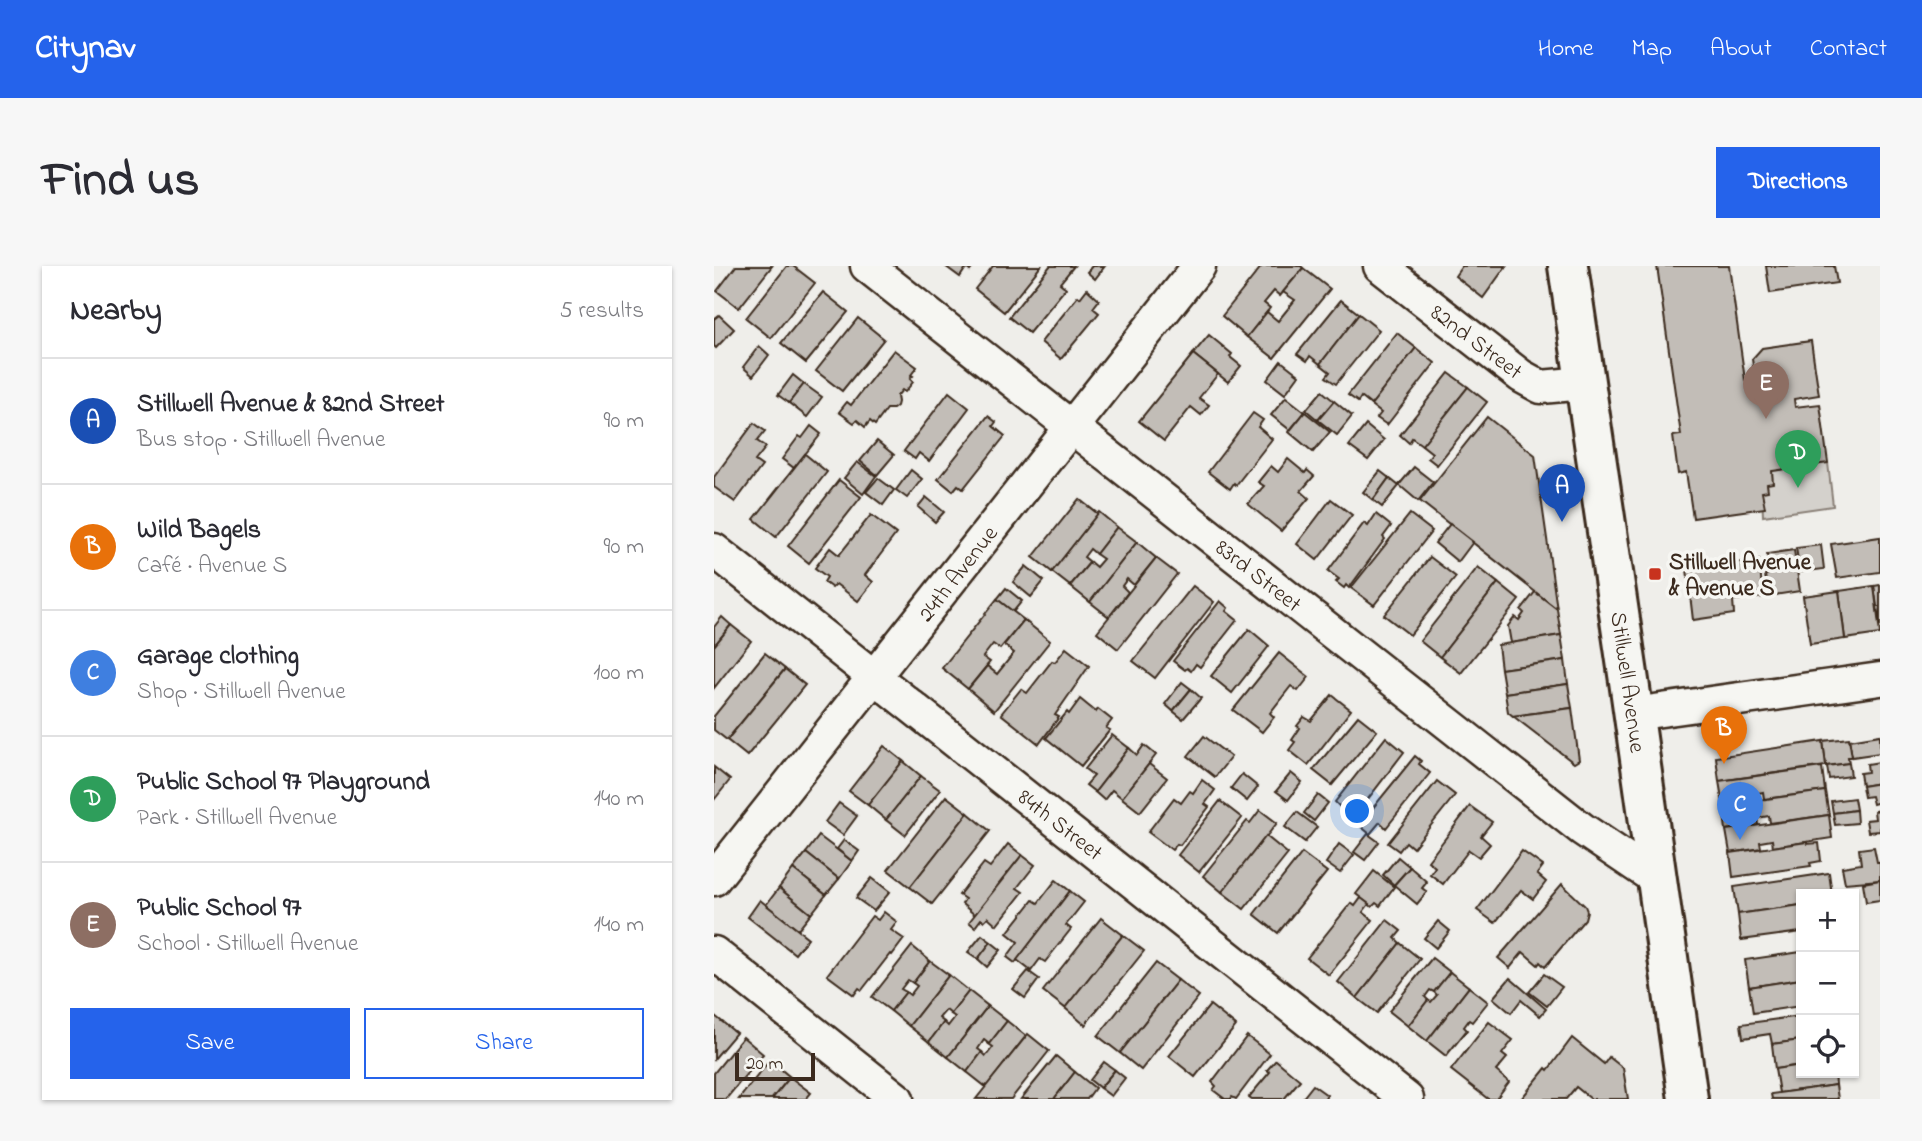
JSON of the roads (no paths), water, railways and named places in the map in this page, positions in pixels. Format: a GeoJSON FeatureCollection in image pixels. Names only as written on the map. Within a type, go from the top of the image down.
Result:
{"type":"FeatureCollection","features":[{"type":"Feature","properties":{"kind":"main road","name":"Stillwell Avenue"},"geometry":{"type":"LineString","coordinates":[[1568,266],[1688,1099]]}},
{"type":"Feature","properties":{"kind":"street","name":"83rd Street"},"geometry":{"type":"LineString","coordinates":[[867,266],[1582,829],[1656,878]]}},
{"type":"Feature","properties":{"kind":"street","name":"24th Avenue"},"geometry":{"type":"LineString","coordinates":[[714,879],[1199,266]]}},
{"type":"Feature","properties":{"kind":"street","name":"82nd Street"},"geometry":{"type":"LineString","coordinates":[[1380,266],[1521,376],[1541,387],[1585,383]]}},
{"type":"Feature","properties":{"kind":"street","name":"84th Street"},"geometry":{"type":"LineString","coordinates":[[714,550],[1407,1099]]}},
{"type":"Feature","properties":{"kind":"street"},"geometry":{"type":"LineString","coordinates":[[1633,714],[1880,679]]}},
{"type":"Feature","properties":{"kind":"street"},"geometry":{"type":"LineString","coordinates":[[714,953],[897,1099]]}},
{"type":"Feature","properties":{"kind":"place","name":"Public School 97"},"geometry":{"type":"Point","coordinates":[1766,419]}},
{"type":"Feature","properties":{"kind":"place","name":"Public School 97 Playground"},"geometry":{"type":"Point","coordinates":[1798,488]}},
{"type":"Feature","properties":{"kind":"place","name":"Stillwell Avenue & 82nd Street"},"geometry":{"type":"Point","coordinates":[1562,522]}},
{"type":"Feature","properties":{"kind":"place","name":"Stillwell Avenue & Avenue S"},"geometry":{"type":"Point","coordinates":[1655,574]}},
{"type":"Feature","properties":{"kind":"place","name":"Wild Bagels"},"geometry":{"type":"Point","coordinates":[1724,764]}},
{"type":"Feature","properties":{"kind":"place","name":"Garage clothing"},"geometry":{"type":"Point","coordinates":[1740,840]}}]}
